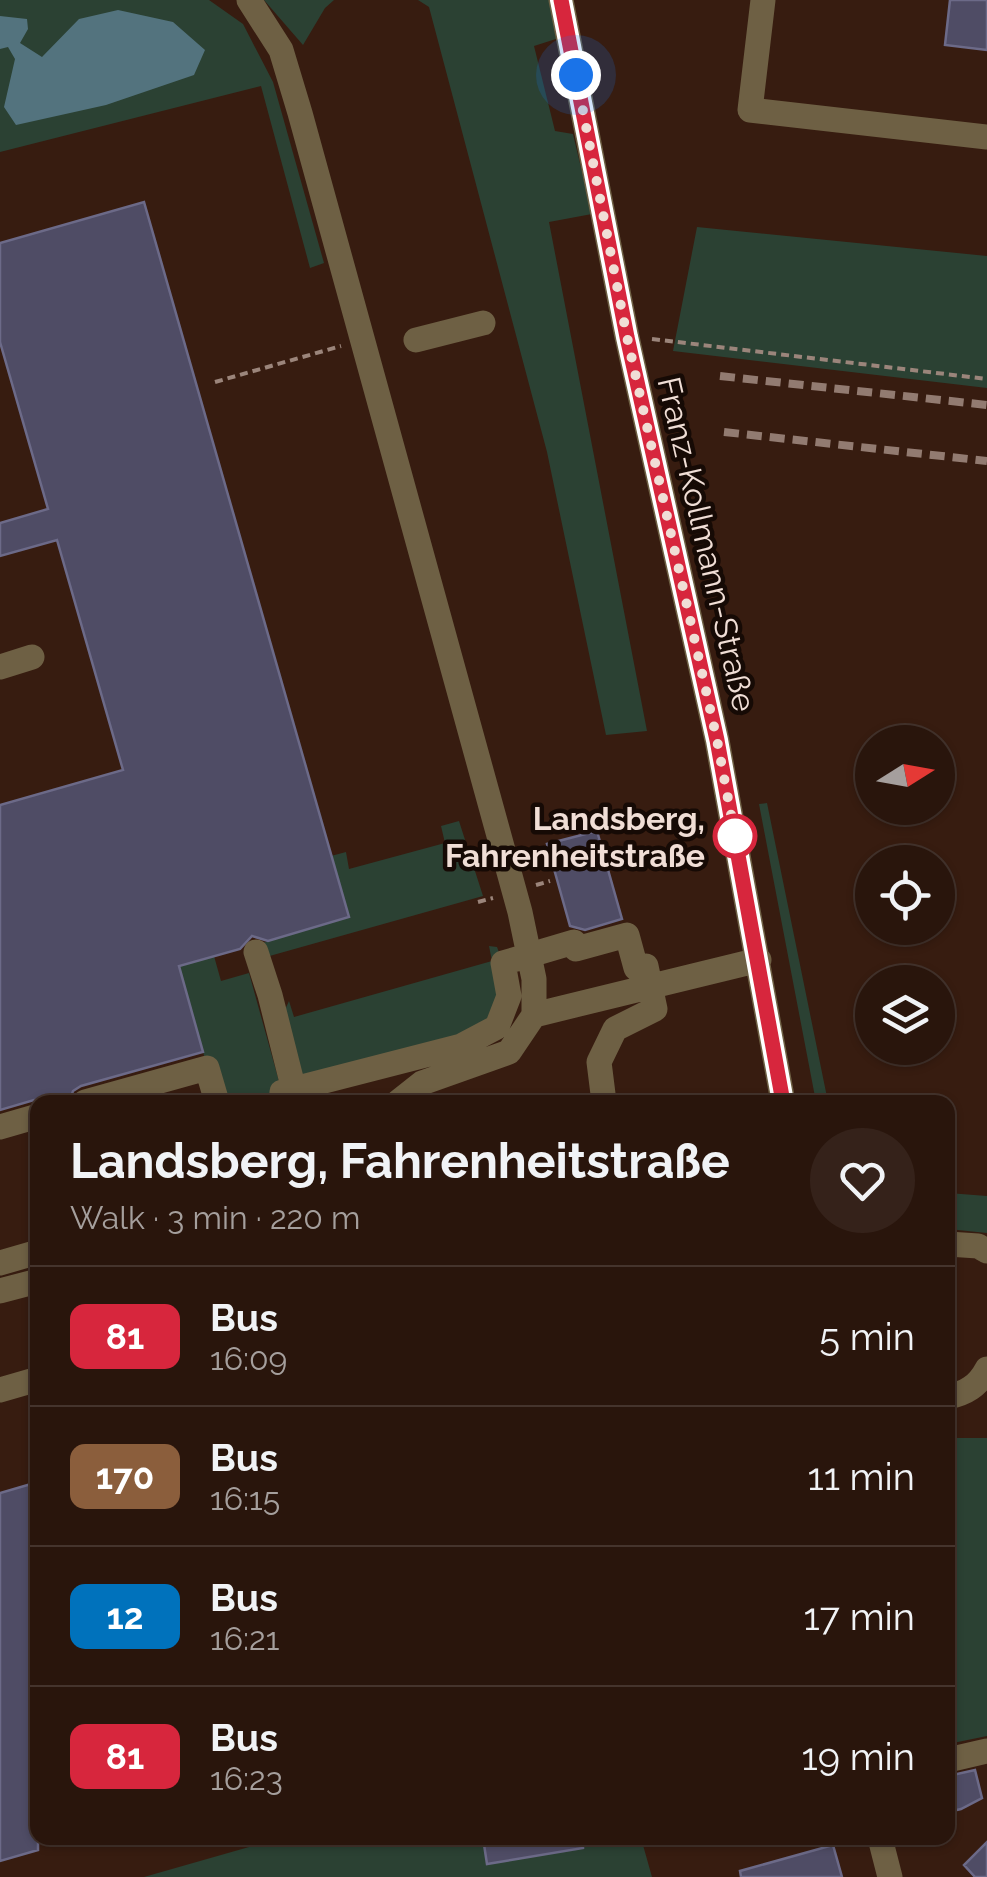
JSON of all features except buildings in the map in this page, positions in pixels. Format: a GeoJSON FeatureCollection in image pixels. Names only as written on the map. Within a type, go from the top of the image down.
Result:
{"type":"FeatureCollection","features":[{"type":"Feature","properties":{"kind":"street"},"geometry":{"type":"LineString","coordinates":[[249,0],[281,50],[364,340],[534,979],[534,1014],[509,1052],[422,1084],[407,1095]]}},
{"type":"Feature","properties":{"kind":"street","name":"Franz-Kollmann-Straße"},"geometry":{"type":"LineString","coordinates":[[561,0],[627,337],[717,740],[782,1095]]}},
{"type":"Feature","properties":{"kind":"street"},"geometry":{"type":"LineString","coordinates":[[762,0],[750,110],[987,137]]}},
{"type":"Feature","properties":{"kind":"street"},"geometry":{"type":"LineString","coordinates":[[416,340],[483,323]]}},
{"type":"Feature","properties":{"kind":"street"},"geometry":{"type":"LineString","coordinates":[[0,666],[32,657]]}},
{"type":"Feature","properties":{"kind":"street"},"geometry":{"type":"LineString","coordinates":[[301,1095],[462,1046],[498,1027],[509,996],[503,963],[574,942],[576,950],[627,935],[636,968],[646,966],[655,1008],[615,1030],[598,1062],[603,1095]]}},
{"type":"Feature","properties":{"kind":"street"},"geometry":{"type":"LineString","coordinates":[[256,952],[270,995],[290,1095]]}},
{"type":"Feature","properties":{"kind":"street"},"geometry":{"type":"LineString","coordinates":[[534,1014],[759,960]]}},
{"type":"Feature","properties":{"kind":"street"},"geometry":{"type":"LineString","coordinates":[[110,1095],[207,1068],[215,1095]]}},
{"type":"Feature","properties":{"kind":"street"},"geometry":{"type":"LineString","coordinates":[[0,1127],[30,1118]]}},
{"type":"Feature","properties":{"kind":"street"},"geometry":{"type":"LineString","coordinates":[[955,1244],[978,1246],[987,1252]]}},
{"type":"Feature","properties":{"kind":"street"},"geometry":{"type":"LineString","coordinates":[[0,1263],[30,1254]]}},
{"type":"Feature","properties":{"kind":"street"},"geometry":{"type":"LineString","coordinates":[[0,1291],[30,1282]]}},
{"type":"Feature","properties":{"kind":"street"},"geometry":{"type":"LineString","coordinates":[[0,1378],[30,1370]]}},
{"type":"Feature","properties":{"kind":"street"},"geometry":{"type":"LineString","coordinates":[[955,1395],[985,1378]]}},
{"type":"Feature","properties":{"kind":"street"},"geometry":{"type":"LineString","coordinates":[[0,1390],[30,1381]]}},
{"type":"Feature","properties":{"kind":"street"},"geometry":{"type":"LineString","coordinates":[[955,1758],[987,1751]]}},
{"type":"Feature","properties":{"kind":"street"},"geometry":{"type":"LineString","coordinates":[[882,1845],[890,1877]]}},
{"type":"Feature","properties":{"kind":"path"},"geometry":{"type":"LineString","coordinates":[[627,337],[987,380]]}},
{"type":"Feature","properties":{"kind":"path"},"geometry":{"type":"LineString","coordinates":[[215,382],[364,340]]}},
{"type":"Feature","properties":{"kind":"green space"},"geometry":{"type":"Polygon","coordinates":[[[0,0],[209,0],[243,24],[273,82],[324,263],[310,268],[261,86],[0,152],[0,0]]]}},
{"type":"Feature","properties":{"kind":"green space"},"geometry":{"type":"Polygon","coordinates":[[[264,0],[334,0],[303,45],[264,0]]]}},
{"type":"Feature","properties":{"kind":"green space"},"geometry":{"type":"Polygon","coordinates":[[[418,0],[551,0],[559,38],[534,46],[555,131],[573,134],[592,214],[549,222],[647,731],[606,735],[547,452],[429,7],[418,0]]]}},
{"type":"Feature","properties":{"kind":"green space"},"geometry":{"type":"Polygon","coordinates":[[[697,227],[987,256],[987,388],[673,351],[697,227]]]}},
{"type":"Feature","properties":{"kind":"green space"},"geometry":{"type":"Polygon","coordinates":[[[767,803],[827,1095],[815,1095],[759,804],[767,803]]]}},
{"type":"Feature","properties":{"kind":"green space"},"geometry":{"type":"Polygon","coordinates":[[[459,821],[483,896],[266,957],[262,943],[349,917],[331,856],[346,852],[349,869],[445,843],[441,826],[459,821]]]}},
{"type":"Feature","properties":{"kind":"green space"},"geometry":{"type":"Polygon","coordinates":[[[489,946],[497,947],[503,963],[497,1027],[303,1077],[283,1014],[289,1001],[294,1017],[492,961],[489,946]]]}},
{"type":"Feature","properties":{"kind":"green space"},"geometry":{"type":"Polygon","coordinates":[[[214,956],[221,981],[249,973],[282,1095],[215,1095],[179,966],[214,956]]]}},
{"type":"Feature","properties":{"kind":"green space"},"geometry":{"type":"Polygon","coordinates":[[[955,1194],[987,1196],[987,1233],[955,1230],[955,1194]]]}},
{"type":"Feature","properties":{"kind":"green space"},"geometry":{"type":"Polygon","coordinates":[[[955,1438],[987,1438],[987,1736],[955,1743],[955,1438]]]}},
{"type":"Feature","properties":{"kind":"green space"},"geometry":{"type":"Polygon","coordinates":[[[256,1845],[643,1845],[652,1877],[144,1877],[256,1845]]]}},
{"type":"Feature","properties":{"kind":"water"},"geometry":{"type":"Polygon","coordinates":[[[118,10],[173,22],[205,50],[194,75],[106,105],[16,125],[4,107],[15,59],[8,47],[0,49],[0,16],[27,19],[28,29],[20,43],[42,57],[79,19],[118,10]]]}},
{"type":"Feature","properties":{"kind":"railway"},"geometry":{"type":"LineString","coordinates":[[720,376],[987,405]]}},
{"type":"Feature","properties":{"kind":"railway"},"geometry":{"type":"LineString","coordinates":[[724,432],[987,461]]}},
{"type":"Feature","properties":{"kind":"bus line","name":"81"},"geometry":{"type":"LineString","coordinates":[[561,0],[627,337],[717,740],[782,1095]]}},
{"type":"Feature","properties":{"kind":"place","name":"Landsberg, Fahrenheitstraße"},"geometry":{"type":"Point","coordinates":[735,836]}},
{"type":"Feature","properties":{"kind":"route"},"geometry":{"type":"LineString","coordinates":[[576,75],[627,337],[735,836]]}}]}
